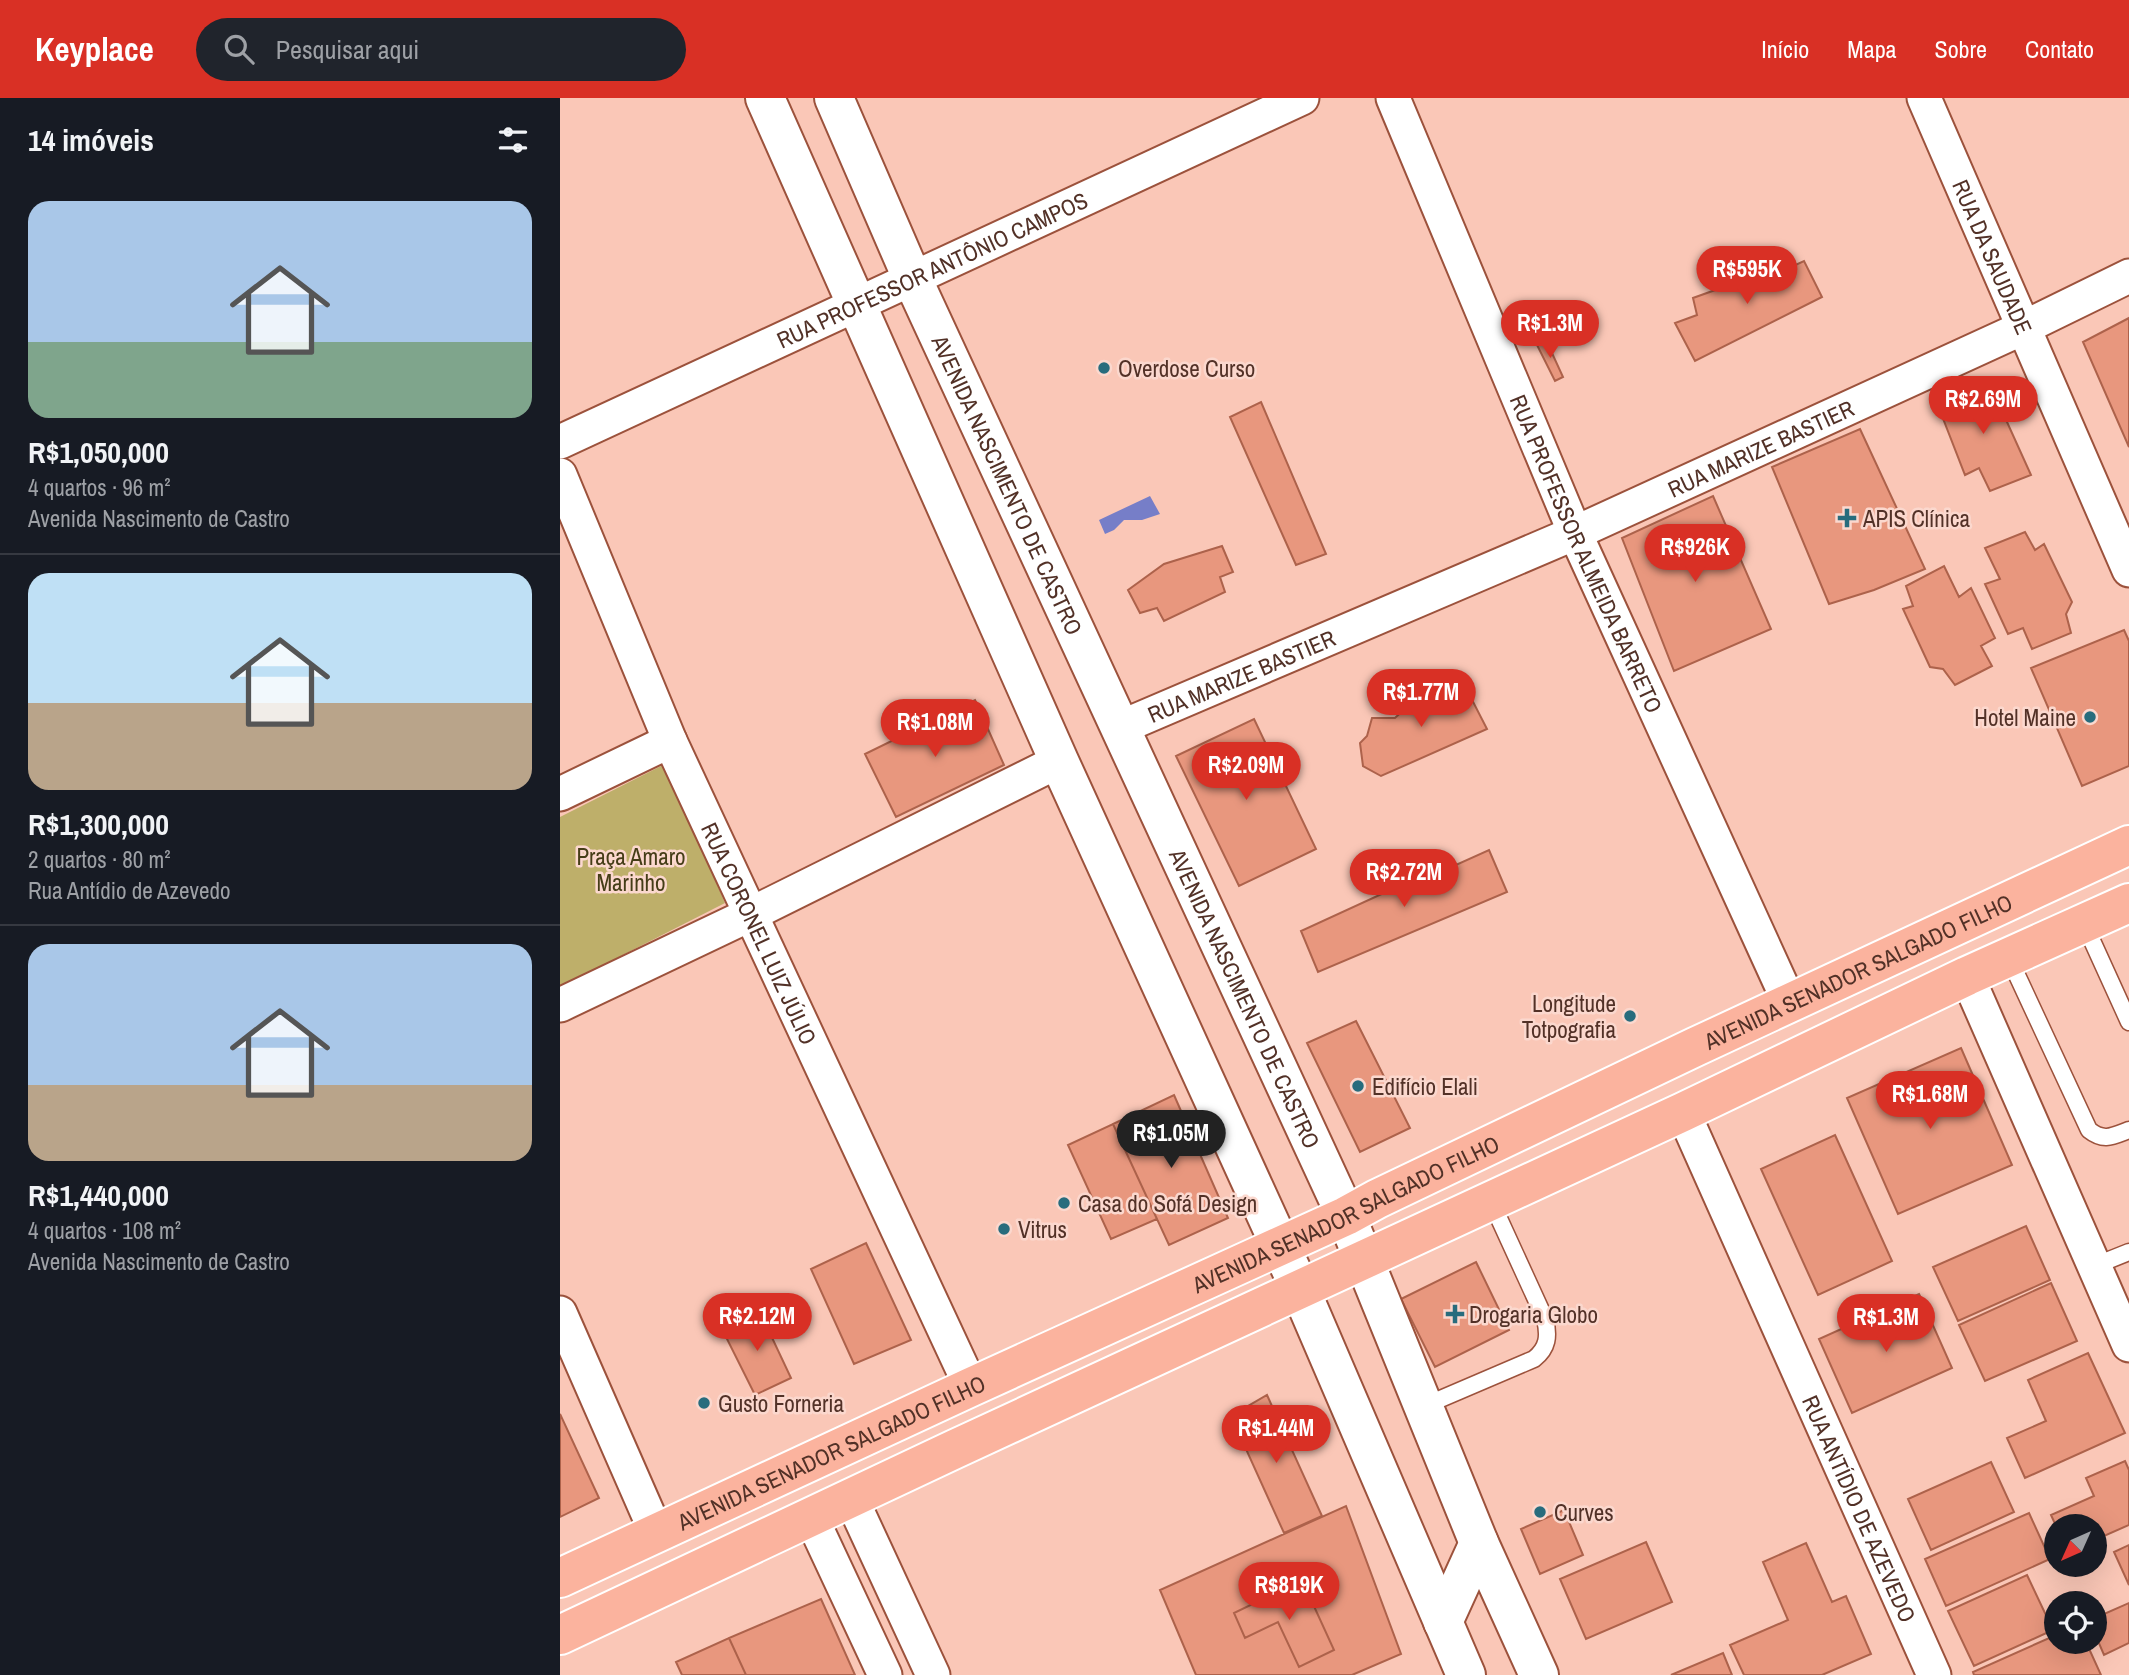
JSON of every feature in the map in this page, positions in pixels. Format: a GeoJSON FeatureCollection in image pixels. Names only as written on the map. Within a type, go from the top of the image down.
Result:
{"type":"FeatureCollection","features":[{"type":"Feature","properties":{"kind":"highway","name":"AVENIDA SENADOR SALGADO FILHO"},"geometry":{"type":"LineString","coordinates":[[560,1578],[1346,1216],[1695,1047],[2129,845]]}},
{"type":"Feature","properties":{"kind":"highway"},"geometry":{"type":"LineString","coordinates":[[560,1635],[1683,1112],[1967,976],[2129,903]]}},
{"type":"Feature","properties":{"kind":"main road"},"geometry":{"type":"LineString","coordinates":[[765,98],[1059,761],[1300,1289],[1466,1675]]}},
{"type":"Feature","properties":{"kind":"main road","name":"AVENIDA NASCIMENTO DE CASTRO"},"geometry":{"type":"LineString","coordinates":[[834,98],[912,278],[1346,1216],[1479,1543],[1539,1675]]}},
{"type":"Feature","properties":{"kind":"main road"},"geometry":{"type":"LineString","coordinates":[[1443,1622],[1479,1543]]}},
{"type":"Feature","properties":{"kind":"street","name":"RUA PROFESSOR ANTÔNIO CAMPOS"},"geometry":{"type":"LineString","coordinates":[[560,442],[1302,98]]}},
{"type":"Feature","properties":{"kind":"street","name":"RUA PROFESSOR ALMEIDA BARRETO"},"geometry":{"type":"LineString","coordinates":[[1393,98],[1575,533],[1790,1004]]}},
{"type":"Feature","properties":{"kind":"street","name":"RUA DA SAUDADE"},"geometry":{"type":"LineString","coordinates":[[1924,98],[2129,570]]}},
{"type":"Feature","properties":{"kind":"street","name":"RUA MARIZE BASTIER"},"geometry":{"type":"LineString","coordinates":[[1119,728],[1575,533],[2025,327],[2129,276]]}},
{"type":"Feature","properties":{"kind":"street","name":"RUA CORONEL LUIZ JÚLIO"},"geometry":{"type":"LineString","coordinates":[[560,475],[670,741],[971,1387]]}},
{"type":"Feature","properties":{"kind":"street"},"geometry":{"type":"LineString","coordinates":[[560,794],[670,741]]}},
{"type":"Feature","properties":{"kind":"street"},"geometry":{"type":"LineString","coordinates":[[560,1005],[751,914],[1059,761]]}},
{"type":"Feature","properties":{"kind":"street"},"geometry":{"type":"LineString","coordinates":[[1967,976],[2129,1345]]}},
{"type":"Feature","properties":{"kind":"street","name":"RUA ANTÍDIO DE AZEVEDO"},"geometry":{"type":"LineString","coordinates":[[1683,1112],[1934,1675]]}},
{"type":"Feature","properties":{"kind":"street"},"geometry":{"type":"LineString","coordinates":[[560,1313],[656,1532]]}},
{"type":"Feature","properties":{"kind":"street"},"geometry":{"type":"LineString","coordinates":[[851,1498],[933,1675]]}},
{"type":"Feature","properties":{"kind":"street"},"geometry":{"type":"LineString","coordinates":[[811,1517],[884,1675]]}},
{"type":"Feature","properties":{"kind":"lane"},"geometry":{"type":"LineString","coordinates":[[2084,923],[2129,1022]]}},
{"type":"Feature","properties":{"kind":"lane"},"geometry":{"type":"LineString","coordinates":[[2009,958],[2089,1130],[2106,1139],[2129,1130]]}},
{"type":"Feature","properties":{"kind":"lane"},"geometry":{"type":"LineString","coordinates":[[1423,1406],[1534,1359],[1545,1348],[1548,1338],[1545,1319],[1492,1200]]}},
{"type":"Feature","properties":{"kind":"lane"},"geometry":{"type":"LineString","coordinates":[[2094,1266],[2129,1252]]}},
{"type":"Feature","properties":{"kind":"green space","name":"Praça Amaro Marinho"},"geometry":{"type":"Polygon","coordinates":[[[665,764],[725,903],[560,987],[560,817],[665,764]]]}},
{"type":"Feature","properties":{"kind":"water"},"geometry":{"type":"Polygon","coordinates":[[[1150,496],[1160,514],[1142,520],[1124,520],[1114,530],[1105,534],[1099,520],[1150,496]]]}},
{"type":"Feature","properties":{"kind":"building"},"geometry":{"type":"Polygon","coordinates":[[[1781,256],[1789,268],[1804,261],[1822,297],[1695,361],[1675,323],[1697,315],[1693,298],[1732,284],[1781,256]]]}},
{"type":"Feature","properties":{"kind":"building"},"geometry":{"type":"Polygon","coordinates":[[[2129,318],[2129,447],[2083,342],[2129,318]]]}},
{"type":"Feature","properties":{"kind":"building"},"geometry":{"type":"Polygon","coordinates":[[[1546,340],[1563,377],[1555,381],[1537,345],[1546,340]]]}},
{"type":"Feature","properties":{"kind":"building"},"geometry":{"type":"Polygon","coordinates":[[[1988,380],[2031,475],[1990,491],[1979,468],[1965,475],[1937,403],[1988,380]]]}},
{"type":"Feature","properties":{"kind":"building"},"geometry":{"type":"Polygon","coordinates":[[[1261,402],[1326,554],[1296,565],[1230,417],[1261,402]]]}},
{"type":"Feature","properties":{"kind":"building","name":"APIS Clínica"},"geometry":{"type":"Polygon","coordinates":[[[1860,429],[1925,569],[1874,590],[1829,604],[1772,467],[1860,429]]]}},
{"type":"Feature","properties":{"kind":"building"},"geometry":{"type":"Polygon","coordinates":[[[1713,496],[1771,629],[1674,671],[1622,538],[1713,496]]]}},
{"type":"Feature","properties":{"kind":"building"},"geometry":{"type":"Polygon","coordinates":[[[2025,532],[2035,550],[2044,544],[2072,602],[2066,614],[2071,633],[2032,649],[2023,628],[2008,634],[1985,584],[2000,579],[1985,548],[2025,532]]]}},
{"type":"Feature","properties":{"kind":"building"},"geometry":{"type":"Polygon","coordinates":[[[1222,546],[1233,572],[1220,577],[1225,592],[1164,621],[1157,608],[1140,613],[1128,590],[1164,564],[1222,546]]]}},
{"type":"Feature","properties":{"kind":"building"},"geometry":{"type":"Polygon","coordinates":[[[1944,566],[1959,597],[1971,588],[1995,638],[1981,646],[1992,666],[1955,685],[1943,669],[1930,667],[1903,609],[1913,606],[1906,586],[1944,566]]]}},
{"type":"Feature","properties":{"kind":"building","name":"Hotel Maine"},"geometry":{"type":"Polygon","coordinates":[[[2124,630],[2129,641],[2129,766],[2082,786],[2031,668],[2124,630]]]}},
{"type":"Feature","properties":{"kind":"building"},"geometry":{"type":"Polygon","coordinates":[[[1440,676],[1459,693],[1467,690],[1487,729],[1381,776],[1363,766],[1360,743],[1367,736],[1372,718],[1395,718],[1440,676]]]}},
{"type":"Feature","properties":{"kind":"building"},"geometry":{"type":"Polygon","coordinates":[[[975,700],[1004,765],[896,817],[865,754],[975,700]]]}},
{"type":"Feature","properties":{"kind":"building"},"geometry":{"type":"Polygon","coordinates":[[[1254,719],[1316,849],[1239,886],[1176,756],[1254,719]]]}},
{"type":"Feature","properties":{"kind":"building"},"geometry":{"type":"Polygon","coordinates":[[[1489,850],[1507,892],[1318,972],[1301,931],[1397,887],[1394,880],[1430,862],[1436,874],[1489,850]]]}},
{"type":"Feature","properties":{"kind":"building","name":"Edifício Elali"},"geometry":{"type":"Polygon","coordinates":[[[1356,1021],[1410,1128],[1360,1152],[1307,1043],[1356,1021]]]}},
{"type":"Feature","properties":{"kind":"building"},"geometry":{"type":"Polygon","coordinates":[[[1961,1048],[2012,1165],[1898,1214],[1847,1098],[1961,1048]]]}},
{"type":"Feature","properties":{"kind":"building"},"geometry":{"type":"Polygon","coordinates":[[[1174,1095],[1228,1218],[1169,1245],[1113,1124],[1174,1095]]]}},
{"type":"Feature","properties":{"kind":"building"},"geometry":{"type":"Polygon","coordinates":[[[1113,1124],[1157,1219],[1111,1239],[1068,1145],[1113,1124]]]}},
{"type":"Feature","properties":{"kind":"building"},"geometry":{"type":"Polygon","coordinates":[[[1835,1135],[1892,1261],[1818,1295],[1761,1169],[1835,1135]]]}},
{"type":"Feature","properties":{"kind":"building"},"geometry":{"type":"Polygon","coordinates":[[[2026,1226],[2050,1280],[1958,1321],[1933,1267],[2026,1226]]]}},
{"type":"Feature","properties":{"kind":"building"},"geometry":{"type":"Polygon","coordinates":[[[866,1243],[911,1340],[854,1364],[811,1269],[866,1243]]]}},
{"type":"Feature","properties":{"kind":"building","name":"Drogaria Globo"},"geometry":{"type":"Polygon","coordinates":[[[1476,1262],[1509,1330],[1435,1367],[1401,1299],[1476,1262]]]}},
{"type":"Feature","properties":{"kind":"building"},"geometry":{"type":"Polygon","coordinates":[[[2051,1283],[2077,1341],[1985,1381],[1959,1325],[2051,1283]]]}},
{"type":"Feature","properties":{"kind":"building"},"geometry":{"type":"Polygon","coordinates":[[[1919,1294],[1952,1368],[1852,1413],[1819,1339],[1919,1294]]]}},
{"type":"Feature","properties":{"kind":"building"},"geometry":{"type":"Polygon","coordinates":[[[759,1310],[791,1378],[755,1395],[722,1329],[759,1310]]]}},
{"type":"Feature","properties":{"kind":"building"},"geometry":{"type":"Polygon","coordinates":[[[2088,1353],[2125,1433],[2025,1478],[2007,1438],[2046,1421],[2028,1380],[2088,1353]]]}},
{"type":"Feature","properties":{"kind":"building"},"geometry":{"type":"Polygon","coordinates":[[[1267,1395],[1322,1516],[1284,1533],[1231,1416],[1267,1395]]]}},
{"type":"Feature","properties":{"kind":"building"},"geometry":{"type":"Polygon","coordinates":[[[560,1414],[599,1498],[560,1517],[560,1414]]]}},
{"type":"Feature","properties":{"kind":"building"},"geometry":{"type":"Polygon","coordinates":[[[2125,1461],[2129,1470],[2129,1525],[2107,1535],[2107,1514],[2053,1514],[2094,1496],[2086,1478],[2125,1461]]]}},
{"type":"Feature","properties":{"kind":"building"},"geometry":{"type":"Polygon","coordinates":[[[1991,1462],[2014,1512],[1931,1550],[1908,1499],[1991,1462]]]}},
{"type":"Feature","properties":{"kind":"building"},"geometry":{"type":"Polygon","coordinates":[[[1346,1506],[1401,1654],[1352,1675],[1196,1675],[1160,1590],[1346,1506]]]}},
{"type":"Feature","properties":{"kind":"building"},"geometry":{"type":"Polygon","coordinates":[[[1564,1510],[1583,1555],[1540,1574],[1521,1529],[1564,1510]]]}},
{"type":"Feature","properties":{"kind":"building"},"geometry":{"type":"Polygon","coordinates":[[[2029,1513],[2044,1546],[2044,1562],[1946,1606],[1925,1559],[2029,1513]]]}},
{"type":"Feature","properties":{"kind":"building"},"geometry":{"type":"Polygon","coordinates":[[[1646,1542],[1672,1602],[1586,1639],[1560,1579],[1646,1542]]]}},
{"type":"Feature","properties":{"kind":"building"},"geometry":{"type":"Polygon","coordinates":[[[1806,1543],[1832,1602],[1846,1596],[1871,1654],[1822,1675],[1744,1675],[1730,1645],[1788,1620],[1763,1562],[1806,1543]]]}},
{"type":"Feature","properties":{"kind":"building"},"geometry":{"type":"Polygon","coordinates":[[[2129,1545],[2129,1585],[2114,1552],[2129,1545]]]}},
{"type":"Feature","properties":{"kind":"building"},"geometry":{"type":"Polygon","coordinates":[[[2027,1575],[2044,1611],[2044,1634],[1974,1666],[1948,1611],[2027,1575]]]}},
{"type":"Feature","properties":{"kind":"building"},"geometry":{"type":"Polygon","coordinates":[[[1302,1580],[1334,1650],[1299,1667],[1278,1622],[1245,1638],[1234,1613],[1302,1580]]]}},
{"type":"Feature","properties":{"kind":"building"},"geometry":{"type":"Polygon","coordinates":[[[821,1599],[855,1675],[746,1675],[729,1638],[821,1599]]]}},
{"type":"Feature","properties":{"kind":"building"},"geometry":{"type":"Polygon","coordinates":[[[2129,1603],[2129,1643],[2107,1654],[2107,1613],[2129,1603]]]}},
{"type":"Feature","properties":{"kind":"building"},"geometry":{"type":"Polygon","coordinates":[[[729,1638],[746,1675],[682,1675],[676,1662],[729,1638]]]}},
{"type":"Feature","properties":{"kind":"building"},"geometry":{"type":"Polygon","coordinates":[[[2044,1640],[2044,1654],[2091,1654],[2101,1675],[1974,1675],[1973,1672],[2044,1640]]]}},
{"type":"Feature","properties":{"kind":"building"},"geometry":{"type":"Polygon","coordinates":[[[1723,1653],[1732,1675],[1671,1675],[1723,1653]]]}},
{"type":"Feature","properties":{"kind":"place","name":"Overdose Curso"},"geometry":{"type":"Point","coordinates":[1104,368]}},
{"type":"Feature","properties":{"kind":"place","name":"APIS Clínica"},"geometry":{"type":"Point","coordinates":[1847,518]}},
{"type":"Feature","properties":{"kind":"place","name":"Hotel Maine"},"geometry":{"type":"Point","coordinates":[2090,717]}},
{"type":"Feature","properties":{"kind":"place","name":"Longitude Totpografia"},"geometry":{"type":"Point","coordinates":[1630,1016]}},
{"type":"Feature","properties":{"kind":"place","name":"Edifício Elali"},"geometry":{"type":"Point","coordinates":[1358,1086]}},
{"type":"Feature","properties":{"kind":"place","name":"Casa do Sofá Design"},"geometry":{"type":"Point","coordinates":[1064,1203]}},
{"type":"Feature","properties":{"kind":"place","name":"Vitrus"},"geometry":{"type":"Point","coordinates":[1004,1229]}},
{"type":"Feature","properties":{"kind":"place","name":"Drogaria Globo"},"geometry":{"type":"Point","coordinates":[1455,1314]}},
{"type":"Feature","properties":{"kind":"place","name":"Gusto Forneria"},"geometry":{"type":"Point","coordinates":[704,1403]}},
{"type":"Feature","properties":{"kind":"place","name":"Curves"},"geometry":{"type":"Point","coordinates":[1540,1512]}}]}
